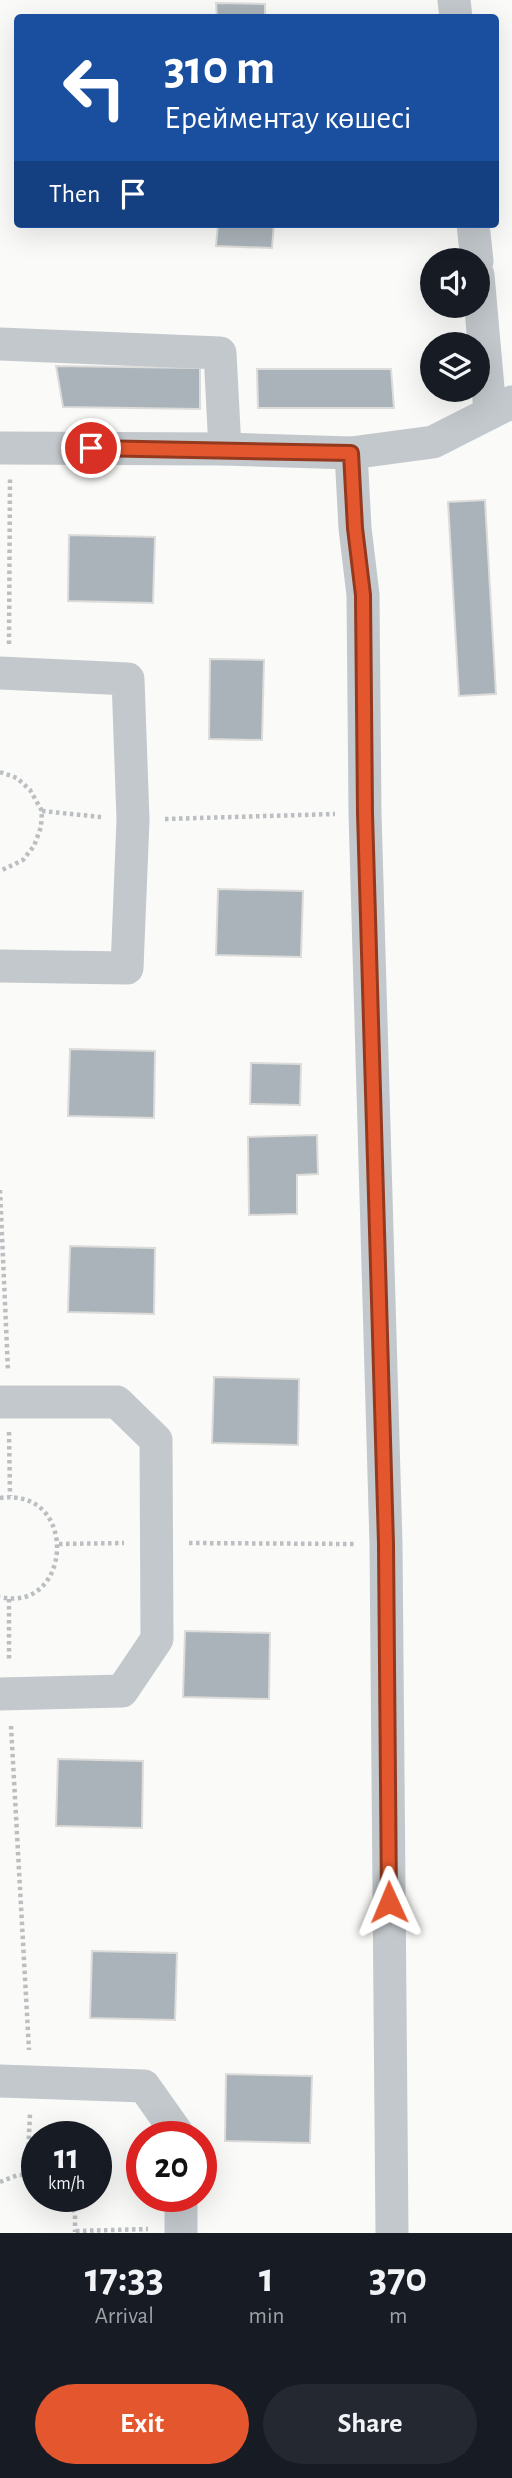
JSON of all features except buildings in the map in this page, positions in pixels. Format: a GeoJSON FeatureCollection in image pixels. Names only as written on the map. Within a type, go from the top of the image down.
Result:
{"type":"FeatureCollection","features":[{"type":"Feature","properties":{"kind":"street"},"geometry":{"type":"LineString","coordinates":[[473,228],[476,248]]}},
{"type":"Feature","properties":{"kind":"street"},"geometry":{"type":"LineString","coordinates":[[5,447],[351,453],[433,442],[501,406],[486,318]]}},
{"type":"Feature","properties":{"kind":"street"},"geometry":{"type":"LineString","coordinates":[[0,344],[220,354],[225,449]]}},
{"type":"Feature","properties":{"kind":"street"},"geometry":{"type":"LineString","coordinates":[[351,453],[355,528],[363,595],[365,813],[386,1544],[392,2233]]}},
{"type":"Feature","properties":{"kind":"street"},"geometry":{"type":"LineString","coordinates":[[0,966],[127,968],[133,820],[128,679],[4,673]]}},
{"type":"Feature","properties":{"kind":"street"},"geometry":{"type":"LineString","coordinates":[[5,1402],[117,1402],[156,1440],[157,1543],[157,1639],[122,1691],[5,1693]]}},
{"type":"Feature","properties":{"kind":"street"},"geometry":{"type":"LineString","coordinates":[[16,2082],[144,2086],[169,2121]]}},
{"type":"Feature","properties":{"kind":"street"},"geometry":{"type":"LineString","coordinates":[[181,2212],[181,2233]]}},
{"type":"Feature","properties":{"kind":"path"},"geometry":{"type":"LineString","coordinates":[[4,673],[5,447]]}},
{"type":"Feature","properties":{"kind":"path"},"geometry":{"type":"LineString","coordinates":[[0,772],[17,778],[30,790],[42,811],[133,820],[365,813]]}},
{"type":"Feature","properties":{"kind":"path"},"geometry":{"type":"LineString","coordinates":[[0,871],[23,860],[34,846],[41,827],[42,811]]}},
{"type":"Feature","properties":{"kind":"path"},"geometry":{"type":"LineString","coordinates":[[0,1190],[10,1496]]}},
{"type":"Feature","properties":{"kind":"path"},"geometry":{"type":"LineString","coordinates":[[0,1498],[10,1496],[34,1504],[47,1515],[59,1544],[53,1573],[42,1586],[27,1596],[9,1600],[0,1597]]}},
{"type":"Feature","properties":{"kind":"path"},"geometry":{"type":"LineString","coordinates":[[59,1544],[386,1544]]}},
{"type":"Feature","properties":{"kind":"path"},"geometry":{"type":"LineString","coordinates":[[9,1600],[5,1693],[16,2082],[21,2124]]}},
{"type":"Feature","properties":{"kind":"path"},"geometry":{"type":"LineString","coordinates":[[0,2182],[21,2175]]}},
{"type":"Feature","properties":{"kind":"path"},"geometry":{"type":"LineString","coordinates":[[75,2212],[75,2233]]}},
{"type":"Feature","properties":{"kind":"route"},"geometry":{"type":"LineString","coordinates":[[91,448],[351,453],[355,528],[363,595],[365,813],[386,1544],[389,1902]]}}]}
